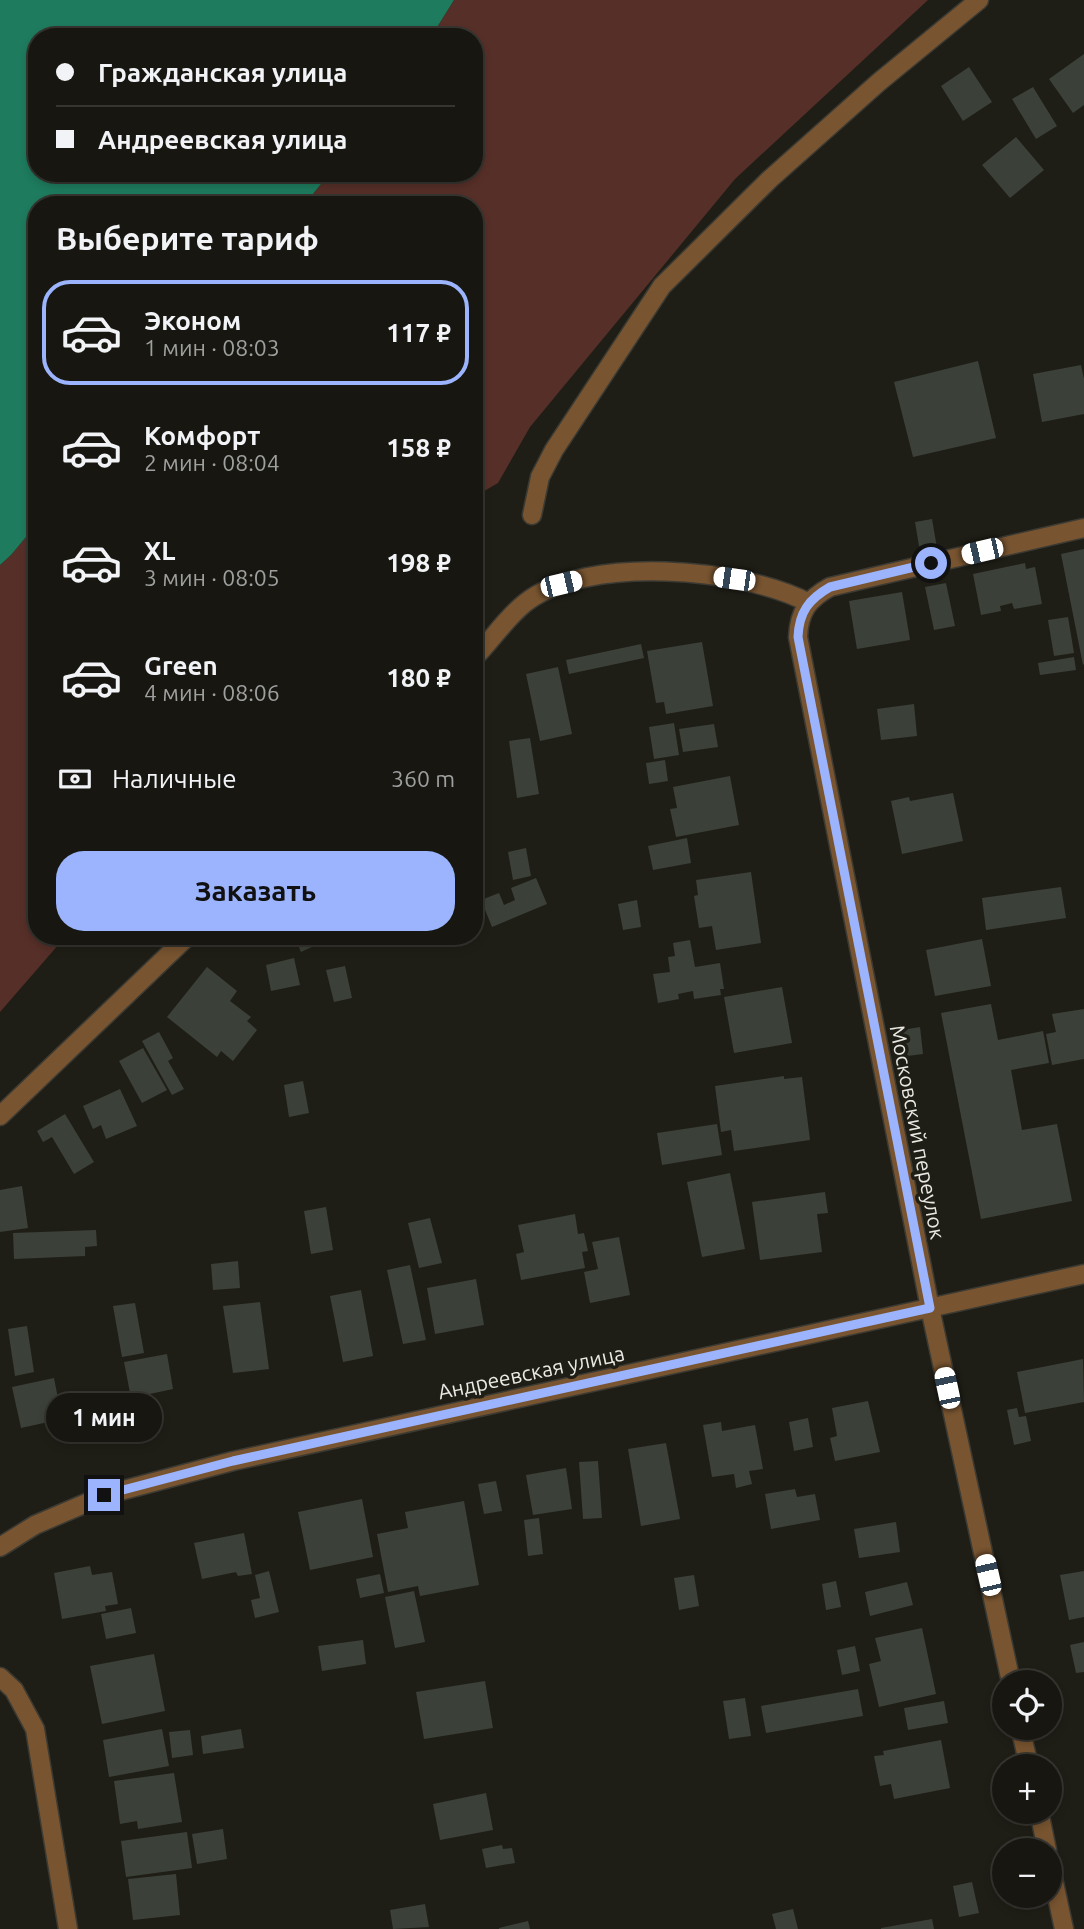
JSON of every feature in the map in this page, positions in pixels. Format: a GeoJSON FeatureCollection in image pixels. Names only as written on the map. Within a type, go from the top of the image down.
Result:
{"type":"FeatureCollection","features":[{"type":"Feature","properties":{"kind":"street"},"geometry":{"type":"LineString","coordinates":[[532,515],[540,477],[554,450],[662,286],[780,170],[878,82],[979,0]]}},
{"type":"Feature","properties":{"kind":"street"},"geometry":{"type":"LineString","coordinates":[[483,648],[525,603],[561,584],[594,576],[656,571],[698,574],[756,583],[812,599],[830,587],[1084,528]]}},
{"type":"Feature","properties":{"kind":"street","name":"Московский переулок"},"geometry":{"type":"LineString","coordinates":[[812,599],[799,621],[798,637],[930,1308],[1008,1670]]}},
{"type":"Feature","properties":{"kind":"street"},"geometry":{"type":"LineString","coordinates":[[0,1116],[179,945]]}},
{"type":"Feature","properties":{"kind":"street","name":"Андреевская улица"},"geometry":{"type":"LineString","coordinates":[[0,1547],[35,1525],[104,1495],[233,1461],[1084,1274]]}},
{"type":"Feature","properties":{"kind":"street"},"geometry":{"type":"LineString","coordinates":[[0,1677],[14,1690],[35,1729],[68,1929]]}},
{"type":"Feature","properties":{"kind":"street"},"geometry":{"type":"LineString","coordinates":[[1059,1908],[1064,1929]]}},
{"type":"Feature","properties":{"kind":"shaded area"},"geometry":{"type":"Polygon","coordinates":[[[0,0],[454,0],[437,28],[28,28],[28,182],[323,182],[311,196],[28,196],[28,535],[0,565],[0,0]]]}},
{"type":"Feature","properties":{"kind":"shaded area"},"geometry":{"type":"Polygon","coordinates":[[[454,0],[928,0],[735,179],[530,427],[498,483],[483,492],[483,196],[311,196],[323,182],[483,182],[483,28],[437,28],[454,0]]]}},
{"type":"Feature","properties":{"kind":"shaded area"},"geometry":{"type":"Polygon","coordinates":[[[28,535],[28,945],[58,945],[0,1012],[0,565],[28,535]]]}},
{"type":"Feature","properties":{"kind":"building"},"geometry":{"type":"Polygon","coordinates":[[[1084,54],[1084,105],[1073,113],[1049,79],[1084,54]]]}},
{"type":"Feature","properties":{"kind":"building"},"geometry":{"type":"Polygon","coordinates":[[[969,67],[992,102],[963,121],[941,86],[969,67]]]}},
{"type":"Feature","properties":{"kind":"building"},"geometry":{"type":"Polygon","coordinates":[[[1033,87],[1057,126],[1036,139],[1012,99],[1033,87]]]}},
{"type":"Feature","properties":{"kind":"building"},"geometry":{"type":"Polygon","coordinates":[[[1016,137],[1044,170],[1010,198],[982,165],[1016,137]]]}},
{"type":"Feature","properties":{"kind":"building"},"geometry":{"type":"Polygon","coordinates":[[[978,361],[996,438],[913,457],[894,382],[978,361]]]}},
{"type":"Feature","properties":{"kind":"building"},"geometry":{"type":"Polygon","coordinates":[[[1081,365],[1084,379],[1084,414],[1042,422],[1033,374],[1081,365]]]}},
{"type":"Feature","properties":{"kind":"building"},"geometry":{"type":"Polygon","coordinates":[[[932,519],[937,548],[920,552],[915,522],[932,519]]]}},
{"type":"Feature","properties":{"kind":"building"},"geometry":{"type":"Polygon","coordinates":[[[1084,549],[1084,664],[1083,665],[1061,554],[1084,549]]]}},
{"type":"Feature","properties":{"kind":"building"},"geometry":{"type":"Polygon","coordinates":[[[1025,563],[1026,569],[1035,567],[1042,604],[1014,609],[1012,603],[1000,606],[1001,611],[981,615],[973,574],[1025,563]]]}},
{"type":"Feature","properties":{"kind":"building"},"geometry":{"type":"Polygon","coordinates":[[[946,583],[955,626],[934,630],[925,587],[946,583]]]}},
{"type":"Feature","properties":{"kind":"building"},"geometry":{"type":"Polygon","coordinates":[[[902,592],[910,640],[857,649],[849,601],[902,592]]]}},
{"type":"Feature","properties":{"kind":"building"},"geometry":{"type":"Polygon","coordinates":[[[1068,617],[1074,653],[1054,656],[1048,620],[1068,617]]]}},
{"type":"Feature","properties":{"kind":"building"},"geometry":{"type":"Polygon","coordinates":[[[702,642],[713,706],[666,714],[664,702],[656,703],[647,651],[702,642]]]}},
{"type":"Feature","properties":{"kind":"building"},"geometry":{"type":"Polygon","coordinates":[[[641,644],[644,658],[569,674],[566,660],[641,644]]]}},
{"type":"Feature","properties":{"kind":"building"},"geometry":{"type":"Polygon","coordinates":[[[1074,657],[1076,670],[1040,675],[1038,663],[1074,657]]]}},
{"type":"Feature","properties":{"kind":"building"},"geometry":{"type":"Polygon","coordinates":[[[558,667],[572,734],[540,741],[526,674],[558,667]]]}},
{"type":"Feature","properties":{"kind":"building"},"geometry":{"type":"Polygon","coordinates":[[[914,704],[917,736],[881,740],[877,709],[914,704]]]}},
{"type":"Feature","properties":{"kind":"building"},"geometry":{"type":"Polygon","coordinates":[[[674,723],[679,755],[654,759],[649,727],[674,723]]]}},
{"type":"Feature","properties":{"kind":"building"},"geometry":{"type":"Polygon","coordinates":[[[714,724],[718,747],[683,752],[679,729],[714,724]]]}},
{"type":"Feature","properties":{"kind":"building"},"geometry":{"type":"Polygon","coordinates":[[[530,738],[539,794],[517,798],[509,741],[530,738]]]}},
{"type":"Feature","properties":{"kind":"building"},"geometry":{"type":"Polygon","coordinates":[[[665,760],[668,781],[649,784],[646,763],[665,760]]]}},
{"type":"Feature","properties":{"kind":"building"},"geometry":{"type":"Polygon","coordinates":[[[730,776],[739,825],[676,837],[670,809],[677,808],[673,787],[730,776]]]}},
{"type":"Feature","properties":{"kind":"building"},"geometry":{"type":"Polygon","coordinates":[[[953,793],[963,841],[902,854],[891,801],[909,797],[910,801],[953,793]]]}},
{"type":"Feature","properties":{"kind":"building"},"geometry":{"type":"Polygon","coordinates":[[[687,838],[691,863],[653,870],[648,846],[687,838]]]}},
{"type":"Feature","properties":{"kind":"building"},"geometry":{"type":"Polygon","coordinates":[[[526,848],[531,876],[513,880],[508,852],[526,848]]]}},
{"type":"Feature","properties":{"kind":"building"},"geometry":{"type":"Polygon","coordinates":[[[751,872],[761,943],[716,950],[712,926],[699,928],[694,896],[698,895],[696,880],[751,872]]]}},
{"type":"Feature","properties":{"kind":"building"},"geometry":{"type":"Polygon","coordinates":[[[536,878],[547,904],[492,927],[483,899],[499,893],[504,905],[515,900],[511,888],[536,878]]]}},
{"type":"Feature","properties":{"kind":"building"},"geometry":{"type":"Polygon","coordinates":[[[1061,887],[1066,918],[986,930],[982,898],[1061,887]]]}},
{"type":"Feature","properties":{"kind":"building"},"geometry":{"type":"Polygon","coordinates":[[[637,900],[641,927],[623,930],[618,904],[637,900]]]}},
{"type":"Feature","properties":{"kind":"building"},"geometry":{"type":"Polygon","coordinates":[[[982,939],[991,986],[935,996],[926,950],[982,939]]]}},
{"type":"Feature","properties":{"kind":"building"},"geometry":{"type":"Polygon","coordinates":[[[690,940],[695,967],[720,963],[724,989],[720,989],[721,995],[694,999],[693,991],[678,994],[679,999],[658,1003],[653,974],[670,972],[668,957],[675,956],[673,943],[690,940]]]}},
{"type":"Feature","properties":{"kind":"building"},"geometry":{"type":"Polygon","coordinates":[[[298,945],[316,945],[301,952],[298,945]]]}},
{"type":"Feature","properties":{"kind":"building"},"geometry":{"type":"Polygon","coordinates":[[[294,958],[300,985],[271,991],[266,965],[294,958]]]}},
{"type":"Feature","properties":{"kind":"building"},"geometry":{"type":"Polygon","coordinates":[[[345,966],[352,998],[334,1002],[326,970],[345,966]]]}},
{"type":"Feature","properties":{"kind":"building"},"geometry":{"type":"Polygon","coordinates":[[[207,967],[237,991],[230,1001],[251,1017],[247,1021],[257,1030],[233,1061],[221,1051],[217,1057],[167,1017],[207,967]]]}},
{"type":"Feature","properties":{"kind":"building"},"geometry":{"type":"Polygon","coordinates":[[[782,987],[792,1043],[734,1053],[724,997],[782,987]]]}},
{"type":"Feature","properties":{"kind":"building"},"geometry":{"type":"Polygon","coordinates":[[[991,1004],[998,1040],[1043,1031],[1049,1063],[1011,1070],[1022,1130],[1057,1124],[1072,1201],[981,1219],[941,1013],[991,1004]]]}},
{"type":"Feature","properties":{"kind":"building"},"geometry":{"type":"Polygon","coordinates":[[[1084,1009],[1084,1059],[1052,1065],[1046,1034],[1056,1032],[1052,1014],[1084,1009]]]}},
{"type":"Feature","properties":{"kind":"building"},"geometry":{"type":"Polygon","coordinates":[[[920,1027],[923,1054],[899,1057],[896,1031],[920,1027]]]}},
{"type":"Feature","properties":{"kind":"building"},"geometry":{"type":"Polygon","coordinates":[[[159,1032],[173,1058],[168,1061],[184,1089],[172,1095],[142,1041],[159,1032]]]}},
{"type":"Feature","properties":{"kind":"building"},"geometry":{"type":"Polygon","coordinates":[[[143,1048],[167,1090],[142,1103],[119,1061],[143,1048]]]}},
{"type":"Feature","properties":{"kind":"building"},"geometry":{"type":"Polygon","coordinates":[[[784,1076],[784,1079],[802,1077],[810,1140],[734,1151],[731,1130],[721,1132],[715,1086],[784,1076]]]}},
{"type":"Feature","properties":{"kind":"building"},"geometry":{"type":"Polygon","coordinates":[[[303,1081],[309,1113],[289,1117],[284,1085],[303,1081]]]}},
{"type":"Feature","properties":{"kind":"building"},"geometry":{"type":"Polygon","coordinates":[[[120,1089],[137,1126],[106,1139],[101,1125],[93,1129],[83,1106],[120,1089]]]}},
{"type":"Feature","properties":{"kind":"building"},"geometry":{"type":"Polygon","coordinates":[[[65,1114],[94,1162],[74,1174],[52,1137],[43,1142],[37,1131],[65,1114]]]}},
{"type":"Feature","properties":{"kind":"building"},"geometry":{"type":"Polygon","coordinates":[[[717,1124],[722,1155],[662,1165],[657,1133],[717,1124]]]}},
{"type":"Feature","properties":{"kind":"building"},"geometry":{"type":"Polygon","coordinates":[[[730,1173],[745,1249],[702,1257],[687,1182],[730,1173]]]}},
{"type":"Feature","properties":{"kind":"building"},"geometry":{"type":"Polygon","coordinates":[[[22,1186],[28,1228],[0,1232],[0,1190],[22,1186]]]}},
{"type":"Feature","properties":{"kind":"building"},"geometry":{"type":"Polygon","coordinates":[[[825,1192],[828,1213],[817,1214],[822,1252],[760,1260],[752,1202],[825,1192]]]}},
{"type":"Feature","properties":{"kind":"building"},"geometry":{"type":"Polygon","coordinates":[[[326,1207],[333,1250],[311,1254],[304,1211],[326,1207]]]}},
{"type":"Feature","properties":{"kind":"building"},"geometry":{"type":"Polygon","coordinates":[[[575,1214],[578,1234],[584,1233],[588,1251],[582,1252],[585,1268],[521,1280],[516,1254],[524,1252],[518,1225],[575,1214]]]}},
{"type":"Feature","properties":{"kind":"building"},"geometry":{"type":"Polygon","coordinates":[[[430,1218],[442,1263],[419,1268],[408,1223],[430,1218]]]}},
{"type":"Feature","properties":{"kind":"building"},"geometry":{"type":"Polygon","coordinates":[[[96,1230],[97,1246],[85,1247],[85,1256],[14,1259],[13,1233],[96,1230]]]}},
{"type":"Feature","properties":{"kind":"building"},"geometry":{"type":"Polygon","coordinates":[[[619,1237],[630,1295],[590,1303],[584,1272],[598,1269],[592,1242],[619,1237]]]}},
{"type":"Feature","properties":{"kind":"building"},"geometry":{"type":"Polygon","coordinates":[[[238,1261],[240,1288],[213,1290],[211,1264],[238,1261]]]}},
{"type":"Feature","properties":{"kind":"building"},"geometry":{"type":"Polygon","coordinates":[[[410,1265],[426,1340],[403,1344],[387,1270],[410,1265]]]}},
{"type":"Feature","properties":{"kind":"building"},"geometry":{"type":"Polygon","coordinates":[[[476,1279],[484,1325],[435,1334],[427,1288],[476,1279]]]}},
{"type":"Feature","properties":{"kind":"building"},"geometry":{"type":"Polygon","coordinates":[[[361,1290],[373,1356],[343,1362],[330,1296],[361,1290]]]}},
{"type":"Feature","properties":{"kind":"building"},"geometry":{"type":"Polygon","coordinates":[[[260,1302],[269,1369],[233,1373],[223,1306],[260,1302]]]}},
{"type":"Feature","properties":{"kind":"building"},"geometry":{"type":"Polygon","coordinates":[[[135,1303],[144,1353],[122,1357],[113,1306],[135,1303]]]}},
{"type":"Feature","properties":{"kind":"building"},"geometry":{"type":"Polygon","coordinates":[[[27,1326],[34,1372],[15,1376],[8,1329],[27,1326]]]}},
{"type":"Feature","properties":{"kind":"building"},"geometry":{"type":"Polygon","coordinates":[[[167,1354],[173,1389],[131,1398],[124,1362],[167,1354]]]}},
{"type":"Feature","properties":{"kind":"building"},"geometry":{"type":"Polygon","coordinates":[[[1083,1359],[1084,1402],[1025,1413],[1017,1372],[1083,1359]]]}},
{"type":"Feature","properties":{"kind":"building"},"geometry":{"type":"Polygon","coordinates":[[[54,1378],[62,1419],[21,1428],[12,1387],[54,1378]]]}},
{"type":"Feature","properties":{"kind":"building"},"geometry":{"type":"Polygon","coordinates":[[[868,1401],[880,1452],[835,1461],[830,1438],[837,1436],[832,1408],[868,1401]]]}},
{"type":"Feature","properties":{"kind":"building"},"geometry":{"type":"Polygon","coordinates":[[[1017,1408],[1019,1417],[1026,1416],[1031,1441],[1014,1445],[1007,1410],[1017,1408]]]}},
{"type":"Feature","properties":{"kind":"building"},"geometry":{"type":"Polygon","coordinates":[[[808,1418],[813,1447],[794,1451],[789,1422],[808,1418]]]}},
{"type":"Feature","properties":{"kind":"building"},"geometry":{"type":"Polygon","coordinates":[[[721,1422],[722,1431],[755,1425],[763,1469],[749,1471],[752,1484],[736,1488],[734,1474],[712,1477],[703,1425],[721,1422]]]}},
{"type":"Feature","properties":{"kind":"building"},"geometry":{"type":"Polygon","coordinates":[[[666,1443],[680,1519],[641,1526],[628,1449],[666,1443]]]}},
{"type":"Feature","properties":{"kind":"building"},"geometry":{"type":"Polygon","coordinates":[[[598,1461],[602,1518],[583,1519],[579,1462],[598,1461]]]}},
{"type":"Feature","properties":{"kind":"building"},"geometry":{"type":"Polygon","coordinates":[[[566,1468],[572,1509],[533,1515],[526,1475],[566,1468]]]}},
{"type":"Feature","properties":{"kind":"building"},"geometry":{"type":"Polygon","coordinates":[[[496,1481],[502,1511],[484,1514],[478,1484],[496,1481]]]}},
{"type":"Feature","properties":{"kind":"building"},"geometry":{"type":"Polygon","coordinates":[[[795,1489],[797,1497],[815,1494],[820,1520],[771,1529],[765,1494],[795,1489]]]}},
{"type":"Feature","properties":{"kind":"building"},"geometry":{"type":"Polygon","coordinates":[[[362,1499],[373,1557],[310,1570],[298,1512],[362,1499]]]}},
{"type":"Feature","properties":{"kind":"building"},"geometry":{"type":"Polygon","coordinates":[[[464,1501],[479,1585],[420,1596],[418,1586],[388,1592],[377,1534],[408,1528],[405,1512],[464,1501]]]}},
{"type":"Feature","properties":{"kind":"building"},"geometry":{"type":"Polygon","coordinates":[[[539,1518],[543,1554],[528,1556],[524,1520],[539,1518]]]}},
{"type":"Feature","properties":{"kind":"building"},"geometry":{"type":"Polygon","coordinates":[[[896,1522],[900,1552],[859,1558],[854,1529],[896,1522]]]}},
{"type":"Feature","properties":{"kind":"building"},"geometry":{"type":"Polygon","coordinates":[[[244,1533],[252,1574],[238,1576],[236,1572],[202,1579],[194,1543],[244,1533]]]}},
{"type":"Feature","properties":{"kind":"building"},"geometry":{"type":"Polygon","coordinates":[[[90,1566],[92,1575],[112,1572],[118,1604],[105,1606],[106,1611],[62,1619],[54,1573],[90,1566]]]}},
{"type":"Feature","properties":{"kind":"building"},"geometry":{"type":"Polygon","coordinates":[[[269,1571],[279,1612],[255,1618],[251,1600],[260,1598],[255,1575],[269,1571]]]}},
{"type":"Feature","properties":{"kind":"building"},"geometry":{"type":"Polygon","coordinates":[[[1084,1571],[1084,1617],[1069,1620],[1060,1575],[1084,1571]]]}},
{"type":"Feature","properties":{"kind":"building"},"geometry":{"type":"Polygon","coordinates":[[[380,1574],[384,1593],[360,1598],[356,1579],[380,1574]]]}},
{"type":"Feature","properties":{"kind":"building"},"geometry":{"type":"Polygon","coordinates":[[[694,1575],[699,1606],[679,1610],[674,1578],[694,1575]]]}},
{"type":"Feature","properties":{"kind":"building"},"geometry":{"type":"Polygon","coordinates":[[[836,1581],[841,1607],[826,1610],[822,1584],[836,1581]]]}},
{"type":"Feature","properties":{"kind":"building"},"geometry":{"type":"Polygon","coordinates":[[[907,1582],[913,1605],[870,1616],[865,1592],[907,1582]]]}},
{"type":"Feature","properties":{"kind":"building"},"geometry":{"type":"Polygon","coordinates":[[[414,1591],[425,1642],[395,1648],[385,1597],[414,1591]]]}},
{"type":"Feature","properties":{"kind":"building"},"geometry":{"type":"Polygon","coordinates":[[[131,1608],[136,1633],[106,1639],[101,1614],[131,1608]]]}},
{"type":"Feature","properties":{"kind":"building"},"geometry":{"type":"Polygon","coordinates":[[[922,1628],[936,1694],[879,1707],[869,1664],[881,1661],[875,1638],[922,1628]]]}},
{"type":"Feature","properties":{"kind":"building"},"geometry":{"type":"Polygon","coordinates":[[[363,1640],[366,1664],[322,1671],[318,1646],[363,1640]]]}},
{"type":"Feature","properties":{"kind":"building"},"geometry":{"type":"Polygon","coordinates":[[[1084,1642],[1084,1672],[1076,1673],[1070,1645],[1084,1642]]]}},
{"type":"Feature","properties":{"kind":"building"},"geometry":{"type":"Polygon","coordinates":[[[855,1646],[860,1671],[842,1675],[837,1650],[855,1646]]]}},
{"type":"Feature","properties":{"kind":"building"},"geometry":{"type":"Polygon","coordinates":[[[154,1654],[165,1711],[102,1724],[90,1666],[154,1654]]]}},
{"type":"Feature","properties":{"kind":"building"},"geometry":{"type":"Polygon","coordinates":[[[485,1681],[493,1728],[424,1739],[416,1692],[485,1681]]]}},
{"type":"Feature","properties":{"kind":"building"},"geometry":{"type":"Polygon","coordinates":[[[858,1689],[863,1716],[766,1733],[761,1706],[858,1689]]]}},
{"type":"Feature","properties":{"kind":"building"},"geometry":{"type":"Polygon","coordinates":[[[745,1698],[751,1736],[729,1739],[723,1701],[745,1698]]]}},
{"type":"Feature","properties":{"kind":"building"},"geometry":{"type":"Polygon","coordinates":[[[944,1701],[948,1723],[908,1730],[904,1708],[944,1701]]]}},
{"type":"Feature","properties":{"kind":"building"},"geometry":{"type":"Polygon","coordinates":[[[162,1729],[169,1766],[109,1777],[103,1740],[162,1729]]]}},
{"type":"Feature","properties":{"kind":"building"},"geometry":{"type":"Polygon","coordinates":[[[241,1729],[244,1748],[203,1754],[201,1736],[241,1729]]]}},
{"type":"Feature","properties":{"kind":"building"},"geometry":{"type":"Polygon","coordinates":[[[190,1730],[193,1755],[172,1758],[169,1732],[190,1730]]]}},
{"type":"Feature","properties":{"kind":"building"},"geometry":{"type":"Polygon","coordinates":[[[941,1740],[950,1788],[894,1799],[891,1784],[880,1786],[874,1756],[884,1755],[883,1751],[941,1740]]]}},
{"type":"Feature","properties":{"kind":"building"},"geometry":{"type":"Polygon","coordinates":[[[174,1773],[182,1822],[138,1829],[137,1821],[120,1824],[114,1781],[174,1773]]]}},
{"type":"Feature","properties":{"kind":"building"},"geometry":{"type":"Polygon","coordinates":[[[486,1793],[493,1830],[440,1840],[433,1804],[486,1793]]]}},
{"type":"Feature","properties":{"kind":"building"},"geometry":{"type":"Polygon","coordinates":[[[223,1829],[227,1859],[197,1864],[192,1834],[223,1829]]]}},
{"type":"Feature","properties":{"kind":"building"},"geometry":{"type":"Polygon","coordinates":[[[187,1832],[192,1868],[126,1877],[121,1841],[187,1832]]]}},
{"type":"Feature","properties":{"kind":"building"},"geometry":{"type":"Polygon","coordinates":[[[502,1845],[503,1849],[512,1848],[515,1863],[486,1868],[482,1849],[502,1845]]]}},
{"type":"Feature","properties":{"kind":"building"},"geometry":{"type":"Polygon","coordinates":[[[176,1874],[180,1915],[133,1920],[128,1879],[176,1874]]]}},
{"type":"Feature","properties":{"kind":"building"},"geometry":{"type":"Polygon","coordinates":[[[972,1882],[979,1913],[959,1917],[953,1886],[972,1882]]]}},
{"type":"Feature","properties":{"kind":"building"},"geometry":{"type":"Polygon","coordinates":[[[425,1904],[429,1927],[393,1929],[390,1910],[425,1904]]]}},
{"type":"Feature","properties":{"kind":"building"},"geometry":{"type":"Polygon","coordinates":[[[793,1909],[798,1929],[776,1929],[772,1914],[793,1909]]]}},
{"type":"Feature","properties":{"kind":"building"},"geometry":{"type":"Polygon","coordinates":[[[932,1919],[934,1929],[881,1929],[881,1928],[932,1919]]]}},
{"type":"Feature","properties":{"kind":"building"},"geometry":{"type":"Polygon","coordinates":[[[528,1921],[530,1929],[499,1929],[499,1928],[528,1921]]]}},
{"type":"Feature","properties":{"kind":"route"},"geometry":{"type":"LineString","coordinates":[[104,1495],[233,1461],[930,1308],[798,637],[803,609],[816,595],[830,587],[931,563]]}}]}
